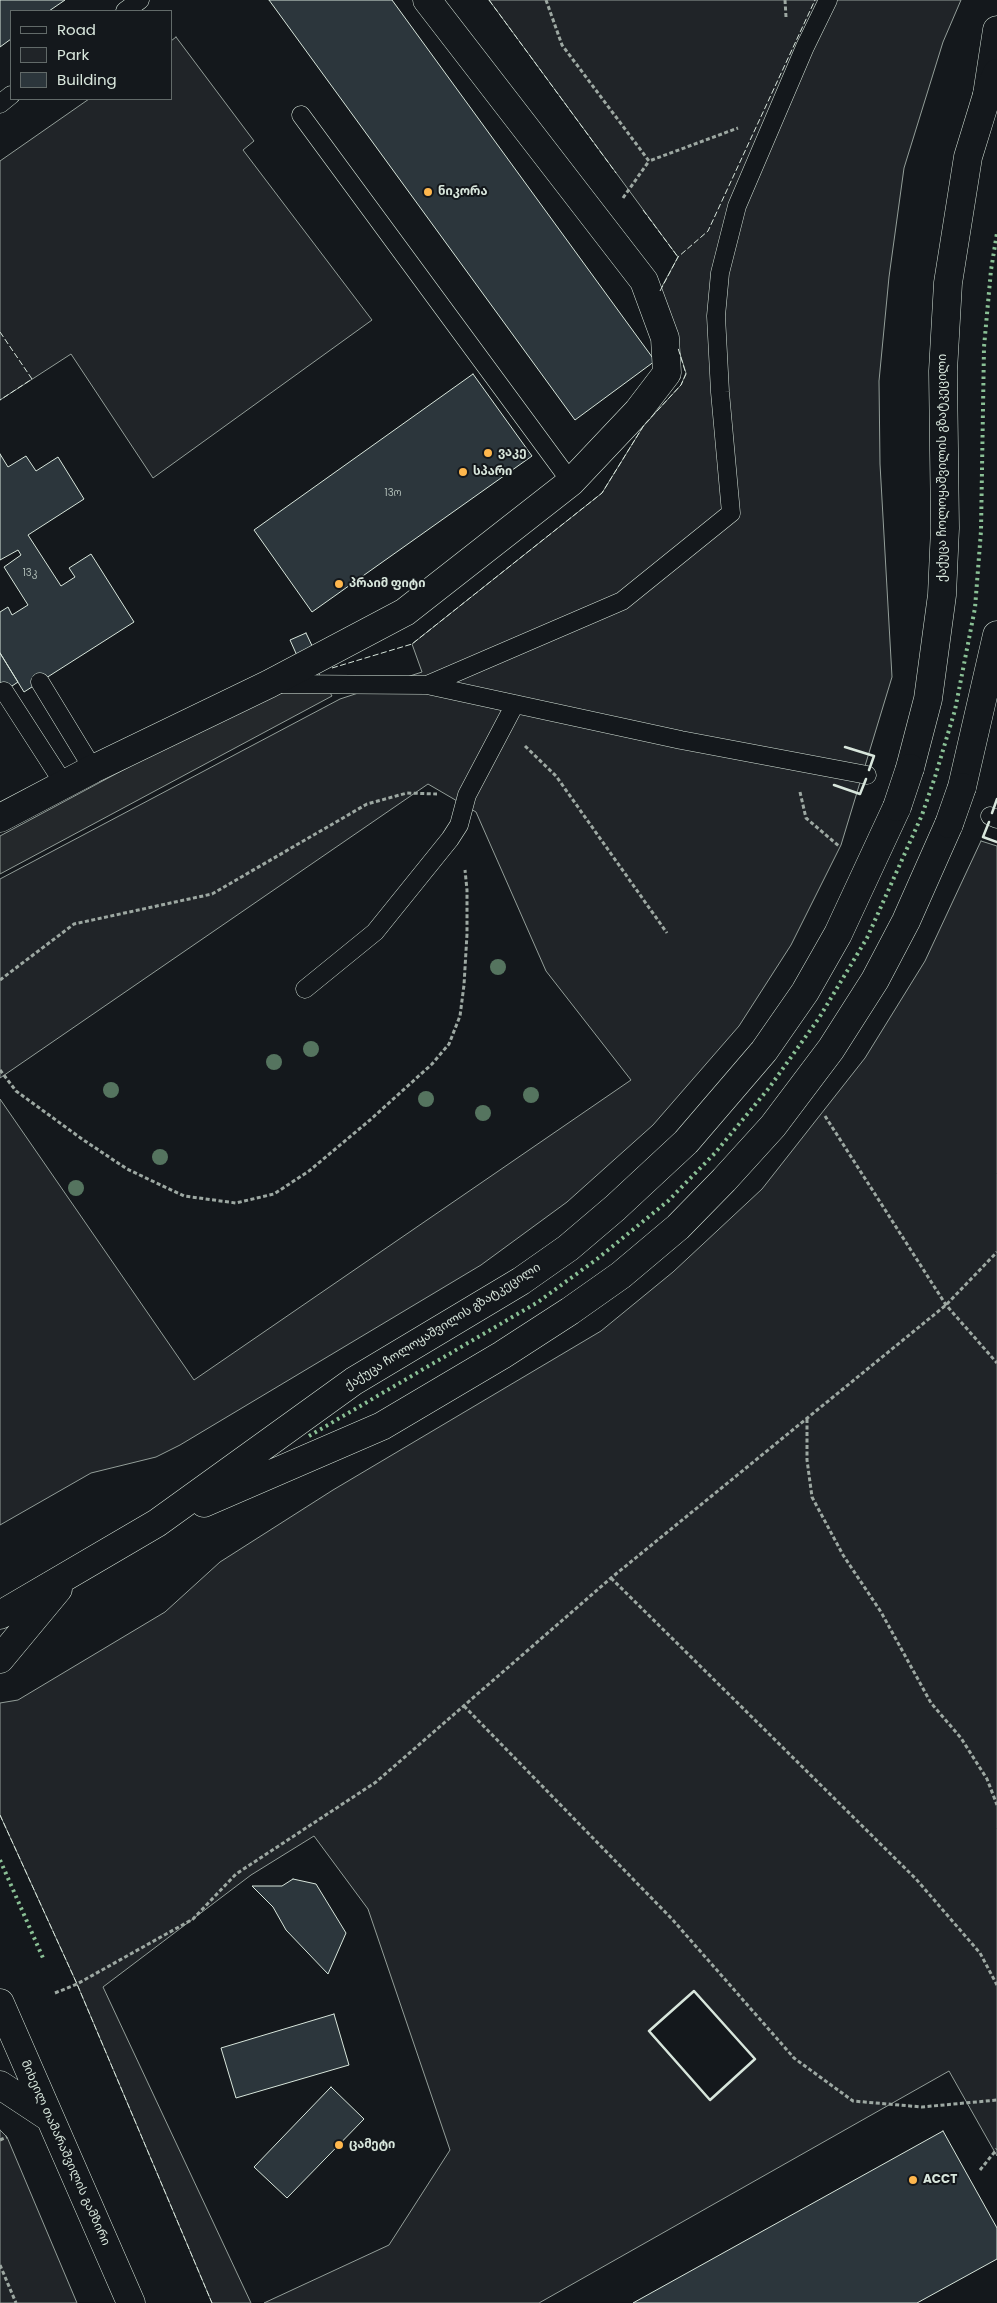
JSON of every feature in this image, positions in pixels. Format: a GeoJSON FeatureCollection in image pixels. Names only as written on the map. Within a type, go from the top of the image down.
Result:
{"type":"FeatureCollection","features":[{"type":"Feature","properties":{"kind":"main road"},"geometry":{"type":"LineString","coordinates":[[0,818],[93,769],[269,684],[405,612],[570,482],[638,412],[667,373],[665,338],[644,281],[604,226],[427,0]]}},
{"type":"Feature","properties":{"kind":"main road","name":"ქაქუცა ჩოლოყაშვილის გზატკეცილი"},"geometry":{"type":"LineString","coordinates":[[0,1615],[13,1600],[70,1574],[157,1523],[354,1381],[520,1281],[568,1248],[615,1208],[686,1142],[764,1051],[805,992],[838,934],[897,806],[910,768],[928,699],[942,595],[945,528],[943,371],[948,283],[968,157],[992,84],[997,30]]}},
{"type":"Feature","properties":{"kind":"main road","name":"ქაქუცა ჩოლოყაშვილის გზატკეცილი"},"geometry":{"type":"LineString","coordinates":[[157,1523],[382,1426],[502,1355],[570,1312],[621,1275],[678,1227],[724,1180],[773,1126],[831,1049],[876,980],[910,912],[949,824],[962,787],[997,635]]}},
{"type":"Feature","properties":{"kind":"main road"},"geometry":{"type":"LineString","coordinates":[[0,1659],[70,1574]]}},
{"type":"Feature","properties":{"kind":"main road","name":"მიხეილ თამარაშვილის გამზირი"},"geometry":{"type":"LineString","coordinates":[[0,2003],[131,2303]]}},
{"type":"Feature","properties":{"kind":"main road"},"geometry":{"type":"LineString","coordinates":[[0,2085],[50,2118]]}},
{"type":"Feature","properties":{"kind":"lane"},"geometry":{"type":"LineString","coordinates":[[126,10],[140,0]]}},
{"type":"Feature","properties":{"kind":"lane"},"geometry":{"type":"LineString","coordinates":[[427,685],[622,601],[731,513],[720,392],[716,316],[720,273],[737,206],[805,47],[828,0]]}},
{"type":"Feature","properties":{"kind":"lane"},"geometry":{"type":"LineString","coordinates":[[0,104],[10,96]]}},
{"type":"Feature","properties":{"kind":"lane"},"geometry":{"type":"LineString","coordinates":[[301,116],[570,482]]}},
{"type":"Feature","properties":{"kind":"lane"},"geometry":{"type":"LineString","coordinates":[[40,682],[93,769]]}},
{"type":"Feature","properties":{"kind":"lane"},"geometry":{"type":"LineString","coordinates":[[269,684],[427,685],[792,762],[868,775]]}},
{"type":"Feature","properties":{"kind":"lane"},"geometry":{"type":"LineString","coordinates":[[4,691],[64,784]]}},
{"type":"Feature","properties":{"kind":"lane"},"geometry":{"type":"LineString","coordinates":[[305,989],[374,932],[424,874],[459,825],[466,795],[515,704]]}},
{"type":"Feature","properties":{"kind":"path"},"geometry":{"type":"LineString","coordinates":[[546,0],[562,44],[649,161]]}},
{"type":"Feature","properties":{"kind":"path"},"geometry":{"type":"LineString","coordinates":[[785,0],[786,19]]}},
{"type":"Feature","properties":{"kind":"path"},"geometry":{"type":"LineString","coordinates":[[604,226],[649,161],[743,126]]}},
{"type":"Feature","properties":{"kind":"path"},"geometry":{"type":"LineString","coordinates":[[502,726],[556,776],[667,933]]}},
{"type":"Feature","properties":{"kind":"path"},"geometry":{"type":"LineString","coordinates":[[792,762],[806,818],[841,848]]}},
{"type":"Feature","properties":{"kind":"path"},"geometry":{"type":"LineString","coordinates":[[0,980],[74,924],[212,894],[366,804],[407,793],[466,795]]}},
{"type":"Feature","properties":{"kind":"path"},"geometry":{"type":"LineString","coordinates":[[0,1070],[16,1091],[82,1140],[127,1169],[184,1196],[236,1203],[274,1194],[309,1171],[370,1120],[432,1064],[449,1044],[460,1016],[467,934],[468,890],[459,825]]}},
{"type":"Feature","properties":{"kind":"path"},"geometry":{"type":"LineString","coordinates":[[820,1108],[946,1305],[997,1363]]}},
{"type":"Feature","properties":{"kind":"path"},"geometry":{"type":"LineString","coordinates":[[55,1993],[77,1984],[193,1919],[236,1874],[376,1782],[611,1578],[946,1305],[997,1252]]}},
{"type":"Feature","properties":{"kind":"path"},"geometry":{"type":"LineString","coordinates":[[807,1418],[806,1460],[812,1497],[842,1555],[881,1612],[931,1703],[961,1738],[987,1779],[997,1805]]}},
{"type":"Feature","properties":{"kind":"path"},"geometry":{"type":"LineString","coordinates":[[611,1578],[916,1879],[980,1953],[997,1985]]}},
{"type":"Feature","properties":{"kind":"path"},"geometry":{"type":"LineString","coordinates":[[464,1706],[672,1919],[794,2058],[853,2101],[922,2107],[997,2100]]}},
{"type":"Feature","properties":{"kind":"path"},"geometry":{"type":"LineString","coordinates":[[0,2140],[7,2137]]}},
{"type":"Feature","properties":{"kind":"path"},"geometry":{"type":"LineString","coordinates":[[980,2170],[997,2149]]}},
{"type":"Feature","properties":{"kind":"path"},"geometry":{"type":"LineString","coordinates":[[0,2265],[16,2303]]}},
{"type":"Feature","properties":{"kind":"green space"},"geometry":{"type":"Polygon","coordinates":[[[489,0],[961,0],[943,42],[904,168],[889,277],[879,381],[880,464],[892,677],[841,845],[791,945],[739,1026],[653,1125],[567,1202],[481,1265],[180,1445],[156,1457],[91,1473],[0,1525],[0,1099],[194,1380],[631,1080],[546,971],[476,812],[428,784],[0,1078],[0,879],[340,699],[422,672],[412,644],[602,493],[644,425],[681,385],[686,373],[660,290],[678,257],[489,0]]]}},
{"type":"Feature","properties":{"kind":"green space"},"geometry":{"type":"Polygon","coordinates":[[[176,37],[254,141],[243,150],[372,320],[153,478],[71,354],[0,400],[0,161],[88,100],[172,100],[172,40],[176,37]]]}},
{"type":"Feature","properties":{"kind":"green space"},"geometry":{"type":"Polygon","coordinates":[[[981,841],[997,846],[997,2156],[949,2071],[539,2303],[264,2303],[389,2245],[450,2150],[368,1909],[314,1836],[251,1875],[103,1987],[251,2303],[212,2303],[77,1984],[0,1815],[0,1703],[18,1700],[165,1612],[220,1562],[333,1490],[601,1331],[673,1272],[762,1189],[865,1058],[925,961],[981,841]],[[694,1991],[649,2032],[710,2100],[755,2059],[694,1991]]]}},
{"type":"Feature","properties":{"kind":"green space"},"geometry":{"type":"Polygon","coordinates":[[[0,2130],[7,2137],[77,2303],[0,2303],[0,2130]]]}},
{"type":"Feature","properties":{"kind":"shaded area"},"geometry":{"type":"Polygon","coordinates":[[[315,667],[332,696],[0,874],[0,836],[315,667]]]}},
{"type":"Feature","properties":{"kind":"building"},"geometry":{"type":"Polygon","coordinates":[[[0,0],[65,0],[50,10],[10,10],[10,40],[0,47],[0,0]]]}},
{"type":"Feature","properties":{"kind":"building"},"geometry":{"type":"Polygon","coordinates":[[[269,0],[392,0],[655,361],[575,420],[269,0]]]}},
{"type":"Feature","properties":{"kind":"building"},"geometry":{"type":"Polygon","coordinates":[[[473,374],[532,456],[312,612],[254,530],[473,374]]]}},
{"type":"Feature","properties":{"kind":"building"},"geometry":{"type":"Polygon","coordinates":[[[0,454],[8,467],[26,456],[36,471],[58,457],[84,499],[28,535],[61,586],[75,577],[69,568],[91,554],[134,622],[24,692],[0,653],[0,612],[8,607],[12,615],[28,605],[4,567],[21,555],[18,550],[0,560],[0,454]]]}},
{"type":"Feature","properties":{"kind":"building"},"geometry":{"type":"Polygon","coordinates":[[[306,633],[315,652],[299,660],[290,640],[306,633]]]}},
{"type":"Feature","properties":{"kind":"building"},"geometry":{"type":"Polygon","coordinates":[[[0,653],[18,682],[0,694],[0,653]]]}},
{"type":"Feature","properties":{"kind":"building"},"geometry":{"type":"Polygon","coordinates":[[[293,1879],[316,1884],[346,1933],[328,1974],[286,1930],[273,1907],[252,1886],[282,1886],[293,1879]]]}},
{"type":"Feature","properties":{"kind":"building"},"geometry":{"type":"Polygon","coordinates":[[[334,2014],[349,2065],[236,2098],[221,2048],[334,2014]]]}},
{"type":"Feature","properties":{"kind":"building"},"geometry":{"type":"Polygon","coordinates":[[[331,2087],[364,2119],[287,2198],[254,2167],[331,2087]]]}},
{"type":"Feature","properties":{"kind":"building","name":"ACCT"},"geometry":{"type":"Polygon","coordinates":[[[943,2131],[997,2228],[997,2259],[917,2303],[633,2303],[943,2131]]]}},
{"type":"Feature","properties":{"kind":"hedge"},"geometry":{"type":"LineString","coordinates":[[309,1436],[538,1302],[597,1259],[668,1201],[715,1153],[769,1088],[819,1018],[867,938],[922,815],[935,777],[955,710],[975,608],[981,531],[984,347],[991,270],[997,233]]}},
{"type":"Feature","properties":{"kind":"hedge"},"geometry":{"type":"LineString","coordinates":[[0,1860],[43,1958]]}},
{"type":"Feature","properties":{"kind":"fence"},"geometry":{"type":"LineString","coordinates":[[489,0],[616,173]]}},
{"type":"Feature","properties":{"kind":"fence"},"geometry":{"type":"LineString","coordinates":[[660,291],[678,257],[708,231],[815,0]]}},
{"type":"Feature","properties":{"kind":"fence"},"geometry":{"type":"LineString","coordinates":[[643,210],[678,257]]}},
{"type":"Feature","properties":{"kind":"fence"},"geometry":{"type":"LineString","coordinates":[[0,332],[32,379],[0,400]]}},
{"type":"Feature","properties":{"kind":"fence"},"geometry":{"type":"LineString","coordinates":[[332,668],[412,644],[602,493],[644,425],[681,385],[686,374],[678,348]]}},
{"type":"Feature","properties":{"kind":"fence"},"geometry":{"type":"LineString","coordinates":[[0,1815],[77,1984],[212,2303]]}},
{"type":"Feature","properties":{"kind":"wall"},"geometry":{"type":"LineString","coordinates":[[845,747],[874,756],[869,770]]}},
{"type":"Feature","properties":{"kind":"wall"},"geometry":{"type":"LineString","coordinates":[[834,785],[860,794],[866,779]]}},
{"type":"Feature","properties":{"kind":"wall"},"geometry":{"type":"LineString","coordinates":[[992,813],[997,799]]}},
{"type":"Feature","properties":{"kind":"wall"},"geometry":{"type":"LineString","coordinates":[[989,822],[983,837],[997,842]]}},
{"type":"Feature","properties":{"kind":"wall"},"geometry":{"type":"LineString","coordinates":[[694,1991],[755,2059],[710,2100],[649,2031],[694,1991]]}},
{"type":"Feature","properties":{"kind":"place","name":"ნიკორა"},"geometry":{"type":"Point","coordinates":[428,192]}},
{"type":"Feature","properties":{"kind":"place","name":"ვაკე"},"geometry":{"type":"Point","coordinates":[488,453]}},
{"type":"Feature","properties":{"kind":"place","name":"სპარი"},"geometry":{"type":"Point","coordinates":[463,472]}},
{"type":"Feature","properties":{"kind":"place","name":"პრაიმ ფიტი"},"geometry":{"type":"Point","coordinates":[339,584]}},
{"type":"Feature","properties":{"kind":"place","name":"ცამეტი"},"geometry":{"type":"Point","coordinates":[339,2145]}},
{"type":"Feature","properties":{"kind":"place","name":"ACCT"},"geometry":{"type":"Point","coordinates":[913,2180]}}]}
